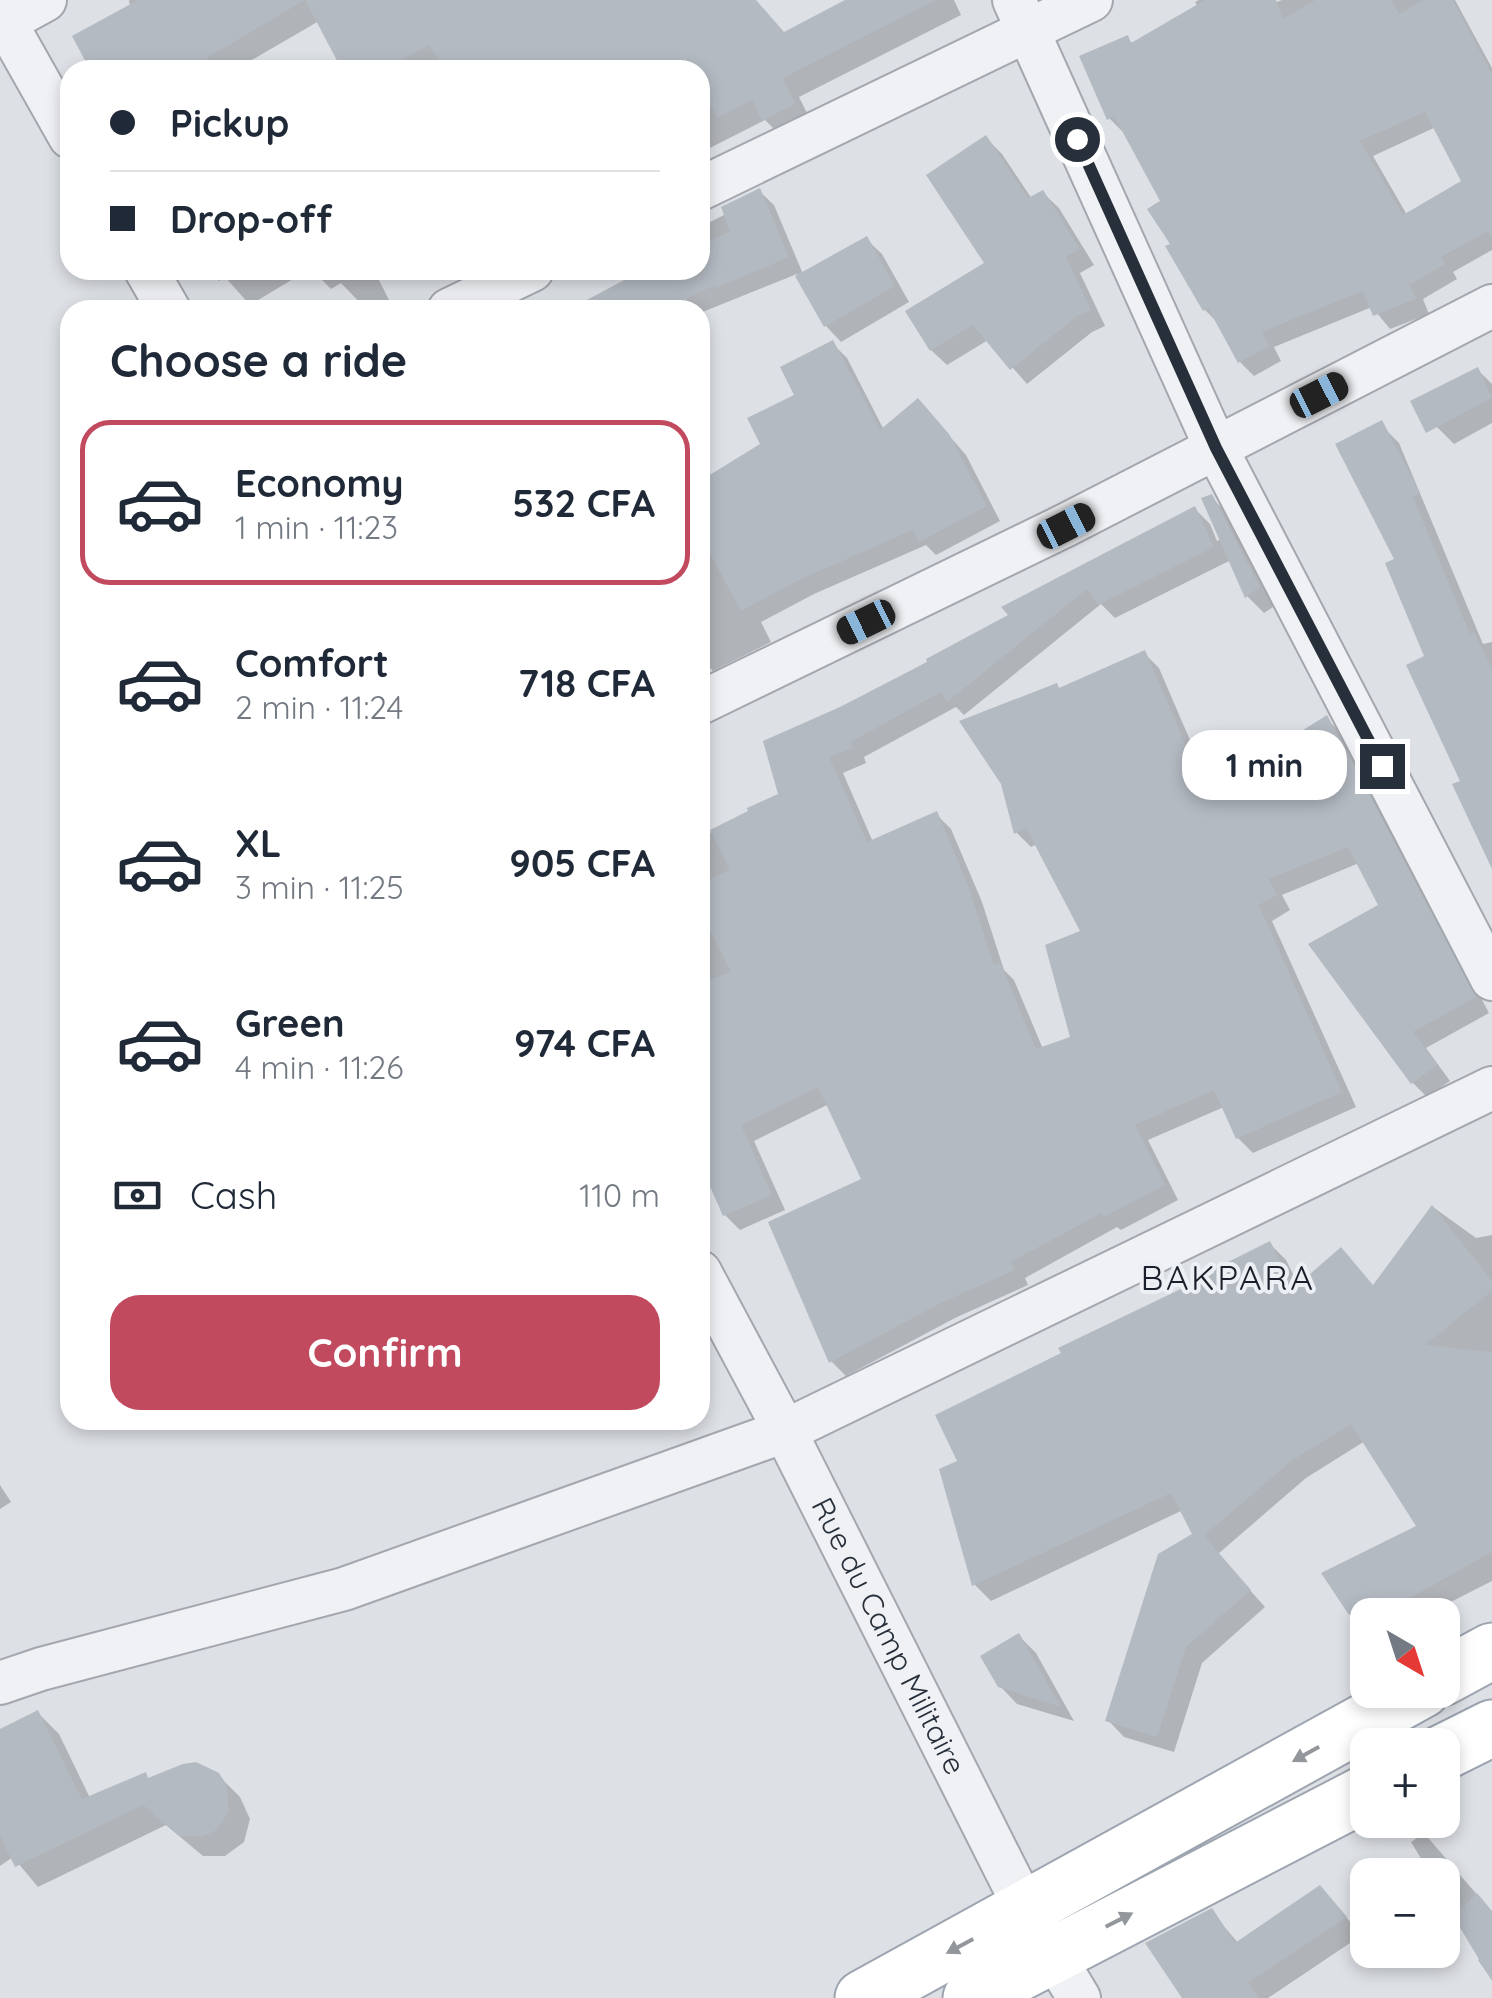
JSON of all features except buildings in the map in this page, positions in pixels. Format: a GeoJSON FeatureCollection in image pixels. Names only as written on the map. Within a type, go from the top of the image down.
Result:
{"type":"FeatureCollection","features":[{"type":"Feature","properties":{"kind":"main road"},"geometry":{"type":"LineString","coordinates":[[1460,1668],[1492,1651]]}},
{"type":"Feature","properties":{"kind":"main road"},"geometry":{"type":"LineString","coordinates":[[863,1998],[1052,1954],[1397,1708]]}},
{"type":"Feature","properties":{"kind":"main road"},"geometry":{"type":"LineString","coordinates":[[1460,1744],[1492,1728]]}},
{"type":"Feature","properties":{"kind":"main road"},"geometry":{"type":"LineString","coordinates":[[971,1998],[1350,1801]]}},
{"type":"Feature","properties":{"kind":"street"},"geometry":{"type":"LineString","coordinates":[[46,0],[2,18],[60,120]]}},
{"type":"Feature","properties":{"kind":"street"},"geometry":{"type":"LineString","coordinates":[[710,184],[1021,15],[1091,0]]}},
{"type":"Feature","properties":{"kind":"street"},"geometry":{"type":"LineString","coordinates":[[1021,15],[1216,448],[1492,979]]}},
{"type":"Feature","properties":{"kind":"street"},"geometry":{"type":"LineString","coordinates":[[470,300],[512,280]]}},
{"type":"Feature","properties":{"kind":"street"},"geometry":{"type":"LineString","coordinates":[[710,698],[1066,526],[1492,306]]}},
{"type":"Feature","properties":{"kind":"street"},"geometry":{"type":"LineString","coordinates":[[0,1683],[344,1590],[785,1431],[1492,1088]]}},
{"type":"Feature","properties":{"kind":"street","name":"Rue du Camp Militaire"},"geometry":{"type":"LineString","coordinates":[[710,1291],[1052,1954]]}},
{"type":"Feature","properties":{"kind":"district","name":"BAKPARA"},"geometry":{"type":"Point","coordinates":[1228,1278]}},
{"type":"Feature","properties":{"kind":"route"},"geometry":{"type":"LineString","coordinates":[[1077,139],[1216,448],[1382,766]]}}]}
